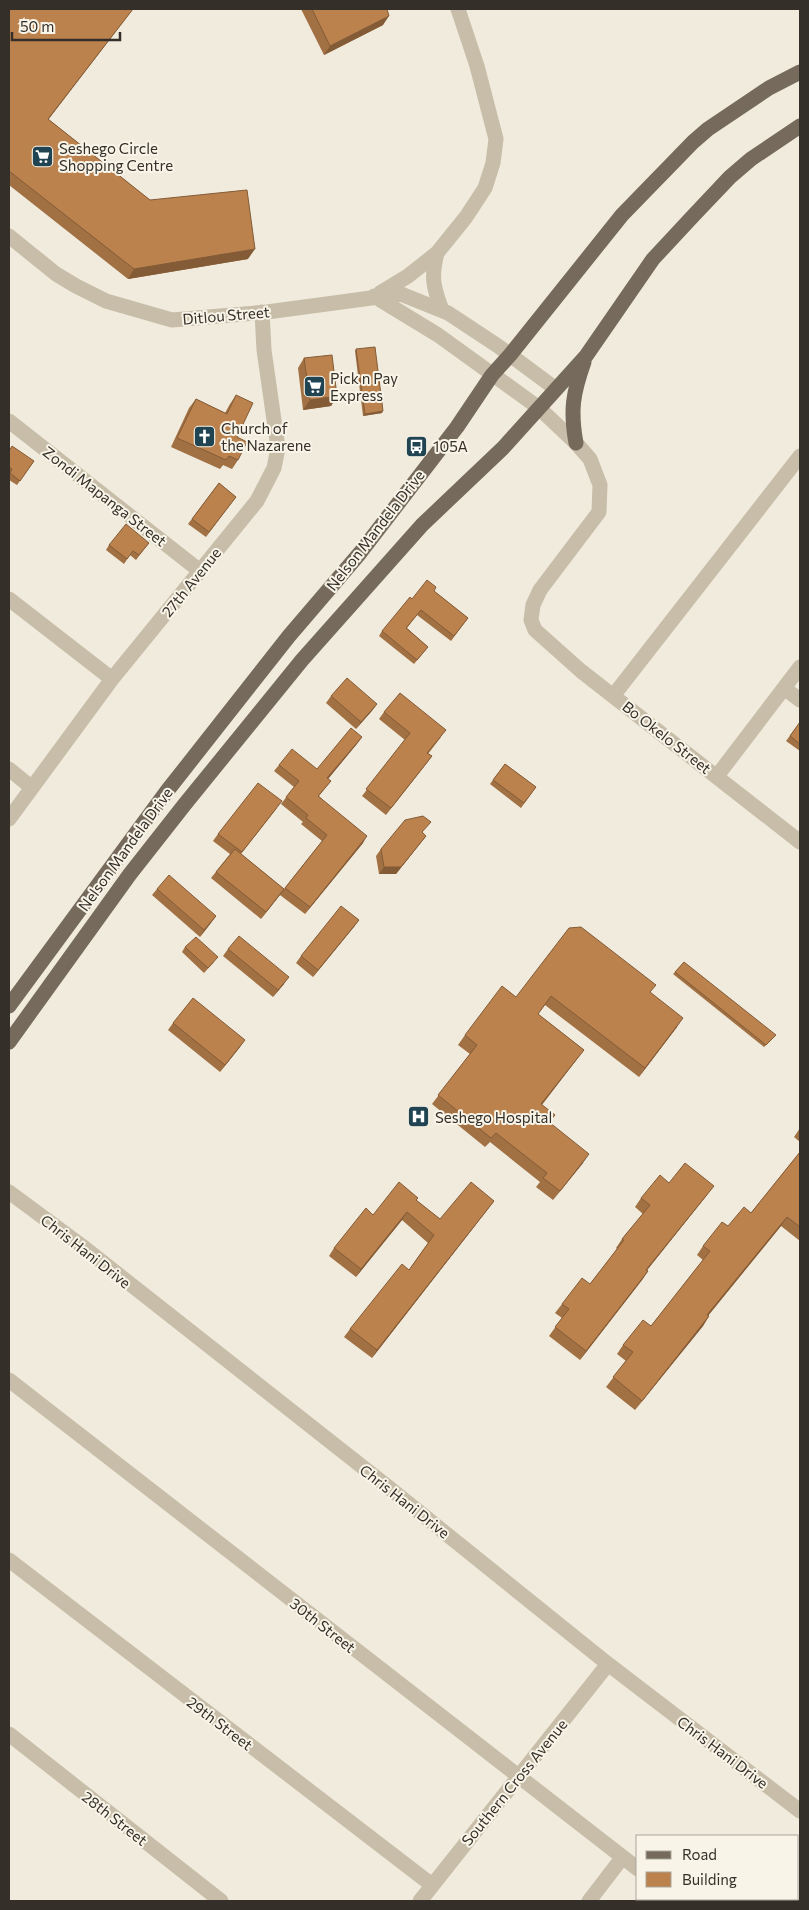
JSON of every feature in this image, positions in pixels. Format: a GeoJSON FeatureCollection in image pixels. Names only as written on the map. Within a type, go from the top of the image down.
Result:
{"type":"FeatureCollection","features":[{"type":"Feature","properties":{"kind":"main road","name":"Nelson Mandela Drive"},"geometry":{"type":"LineString","coordinates":[[9,1006],[167,791],[289,636],[360,553],[457,427],[492,375],[622,215],[692,142],[708,129],[769,88],[800,72]]}},
{"type":"Feature","properties":{"kind":"main road","name":"Nelson Mandela Drive"},"geometry":{"type":"LineString","coordinates":[[9,1042],[130,874],[184,804],[302,660],[422,525],[466,484],[586,356],[668,242],[730,177],[800,126]]}},
{"type":"Feature","properties":{"kind":"main road"},"geometry":{"type":"LineString","coordinates":[[576,443],[573,424],[573,398],[586,356]]}},
{"type":"Feature","properties":{"kind":"street"},"geometry":{"type":"LineString","coordinates":[[458,9],[477,66],[496,139],[493,163],[485,188],[466,217],[437,253],[408,276],[374,296],[438,335],[539,408],[576,443]]}},
{"type":"Feature","properties":{"kind":"street","name":"Ditlou Street"},"geometry":{"type":"LineString","coordinates":[[9,236],[56,274],[76,286],[106,301],[172,320],[262,312],[401,294],[442,310],[510,355],[556,389]]}},
{"type":"Feature","properties":{"kind":"street"},"geometry":{"type":"LineString","coordinates":[[437,253],[432,277],[442,310]]}},
{"type":"Feature","properties":{"kind":"street","name":"27th Avenue"},"geometry":{"type":"LineString","coordinates":[[9,819],[112,679],[257,501],[267,483],[278,448],[264,350],[262,312]]}},
{"type":"Feature","properties":{"kind":"street","name":"Zondi Mapanga Street"},"geometry":{"type":"LineString","coordinates":[[9,421],[200,570]]}},
{"type":"Feature","properties":{"kind":"street","name":"Bo Okelo Street"},"geometry":{"type":"LineString","coordinates":[[576,443],[590,459],[600,485],[599,512],[540,590],[533,605],[531,620],[535,630],[581,670],[800,842]]}},
{"type":"Feature","properties":{"kind":"street"},"geometry":{"type":"LineString","coordinates":[[614,696],[800,456]]}},
{"type":"Feature","properties":{"kind":"street"},"geometry":{"type":"LineString","coordinates":[[9,599],[112,679]]}},
{"type":"Feature","properties":{"kind":"street"},"geometry":{"type":"LineString","coordinates":[[717,776],[800,667]]}},
{"type":"Feature","properties":{"kind":"street"},"geometry":{"type":"LineString","coordinates":[[784,688],[800,700]]}},
{"type":"Feature","properties":{"kind":"street"},"geometry":{"type":"LineString","coordinates":[[9,769],[31,787]]}},
{"type":"Feature","properties":{"kind":"street","name":"Chris Hani Drive"},"geometry":{"type":"LineString","coordinates":[[11,1199],[82,1246],[388,1487],[608,1664],[800,1811]]}},
{"type":"Feature","properties":{"kind":"street","name":"30th Street"},"geometry":{"type":"LineString","coordinates":[[9,1380],[636,1868]]}},
{"type":"Feature","properties":{"kind":"street","name":"29th Street"},"geometry":{"type":"LineString","coordinates":[[9,1560],[432,1884]]}},
{"type":"Feature","properties":{"kind":"street","name":"Southern Cross Avenue"},"geometry":{"type":"LineString","coordinates":[[420,1901],[608,1664]]}},
{"type":"Feature","properties":{"kind":"street","name":"28th Street"},"geometry":{"type":"LineString","coordinates":[[9,1734],[221,1901]]}},
{"type":"Feature","properties":{"kind":"street"},"geometry":{"type":"LineString","coordinates":[[589,1901],[622,1858]]}},
{"type":"Feature","properties":{"kind":"building","name":"Seshego Circle Shopping Centre"},"geometry":{"type":"Polygon","coordinates":[[[9,9],[133,9],[48,119],[150,200],[247,190],[255,249],[134,269],[9,171],[9,9]]]}},
{"type":"Feature","properties":{"kind":"building"},"geometry":{"type":"Polygon","coordinates":[[[312,9],[387,9],[389,16],[330,46],[312,9]]]}},
{"type":"Feature","properties":{"kind":"building"},"geometry":{"type":"Polygon","coordinates":[[[375,347],[383,411],[365,414],[356,349],[375,347]]]}},
{"type":"Feature","properties":{"kind":"building"},"geometry":{"type":"Polygon","coordinates":[[[332,355],[337,396],[310,400],[304,358],[332,355]]]}},
{"type":"Feature","properties":{"kind":"building","name":"Church of the Nazarene"},"geometry":{"type":"Polygon","coordinates":[[[236,395],[253,403],[237,437],[247,442],[238,460],[229,456],[226,460],[177,438],[196,399],[227,414],[236,395]]]}},
{"type":"Feature","properties":{"kind":"building"},"geometry":{"type":"Polygon","coordinates":[[[12,446],[34,461],[20,481],[10,473],[12,469],[9,467],[9,451],[12,446]]]}},
{"type":"Feature","properties":{"kind":"building"},"geometry":{"type":"Polygon","coordinates":[[[219,483],[236,497],[209,532],[192,519],[219,483]]]}},
{"type":"Feature","properties":{"kind":"building"},"geometry":{"type":"Polygon","coordinates":[[[126,524],[149,543],[139,555],[133,551],[127,559],[109,545],[126,524]]]}},
{"type":"Feature","properties":{"kind":"building"},"geometry":{"type":"Polygon","coordinates":[[[427,580],[436,587],[434,591],[468,618],[454,636],[421,610],[406,628],[428,647],[417,660],[382,631],[427,580]]]}},
{"type":"Feature","properties":{"kind":"building"},"geometry":{"type":"Polygon","coordinates":[[[347,678],[377,704],[361,722],[331,696],[347,678]]]}},
{"type":"Feature","properties":{"kind":"building"},"geometry":{"type":"Polygon","coordinates":[[[400,693],[446,730],[427,753],[432,756],[391,808],[366,789],[410,733],[384,712],[400,693]]]}},
{"type":"Feature","properties":{"kind":"building"},"geometry":{"type":"Polygon","coordinates":[[[800,722],[800,744],[790,736],[800,722]]]}},
{"type":"Feature","properties":{"kind":"building"},"geometry":{"type":"Polygon","coordinates":[[[351,728],[362,737],[327,778],[331,781],[318,796],[367,836],[310,907],[285,888],[327,835],[306,818],[308,815],[286,797],[299,781],[279,765],[292,749],[317,769],[351,728]]]}},
{"type":"Feature","properties":{"kind":"building"},"geometry":{"type":"Polygon","coordinates":[[[505,764],[536,787],[524,803],[493,780],[505,764]]]}},
{"type":"Feature","properties":{"kind":"building"},"geometry":{"type":"Polygon","coordinates":[[[258,783],[282,801],[242,852],[218,834],[258,783]]]}},
{"type":"Feature","properties":{"kind":"building"},"geometry":{"type":"Polygon","coordinates":[[[423,816],[431,822],[422,832],[426,836],[401,867],[384,867],[381,849],[405,820],[423,816]]]}},
{"type":"Feature","properties":{"kind":"building"},"geometry":{"type":"Polygon","coordinates":[[[235,849],[284,889],[266,912],[216,872],[235,849]]]}},
{"type":"Feature","properties":{"kind":"building"},"geometry":{"type":"Polygon","coordinates":[[[169,875],[216,916],[204,930],[157,889],[169,875]]]}},
{"type":"Feature","properties":{"kind":"building"},"geometry":{"type":"Polygon","coordinates":[[[341,906],[359,920],[318,970],[301,956],[341,906]]]}},
{"type":"Feature","properties":{"kind":"building"},"geometry":{"type":"Polygon","coordinates":[[[581,927],[656,985],[650,992],[683,1018],[645,1068],[551,996],[538,1014],[584,1050],[541,1104],[555,1115],[549,1122],[589,1154],[560,1191],[543,1178],[547,1173],[496,1133],[491,1138],[438,1095],[477,1045],[465,1035],[502,986],[516,997],[569,928],[581,927]]]}},
{"type":"Feature","properties":{"kind":"building"},"geometry":{"type":"Polygon","coordinates":[[[239,936],[289,977],[278,990],[228,949],[239,936]]]}},
{"type":"Feature","properties":{"kind":"building"},"geometry":{"type":"Polygon","coordinates":[[[196,937],[218,957],[208,968],[185,947],[196,937]]]}},
{"type":"Feature","properties":{"kind":"building"},"geometry":{"type":"Polygon","coordinates":[[[684,962],[776,1035],[766,1045],[675,972],[684,962]]]}},
{"type":"Feature","properties":{"kind":"building"},"geometry":{"type":"Polygon","coordinates":[[[193,998],[245,1040],[225,1065],[173,1023],[193,998]]]}},
{"type":"Feature","properties":{"kind":"building"},"geometry":{"type":"Polygon","coordinates":[[[800,1152],[800,1227],[787,1217],[707,1315],[709,1316],[642,1401],[613,1377],[633,1352],[623,1345],[643,1320],[651,1326],[710,1251],[703,1246],[722,1222],[728,1226],[744,1207],[751,1213],[800,1152]]]}},
{"type":"Feature","properties":{"kind":"building"},"geometry":{"type":"Polygon","coordinates":[[[685,1163],[714,1186],[646,1270],[648,1271],[586,1351],[555,1327],[569,1309],[562,1304],[582,1278],[590,1284],[624,1240],[622,1239],[650,1205],[641,1198],[660,1175],[669,1183],[685,1163]]]}},
{"type":"Feature","properties":{"kind":"building"},"geometry":{"type":"Polygon","coordinates":[[[399,1182],[418,1198],[416,1200],[440,1219],[471,1182],[494,1201],[377,1350],[350,1329],[402,1264],[409,1270],[434,1235],[407,1212],[361,1269],[334,1248],[366,1208],[373,1215],[399,1182]]]}},
{"type":"Feature","properties":{"kind":"place","name":"Seshego Circle Shopping Centre"},"geometry":{"type":"Point","coordinates":[43,157]}},
{"type":"Feature","properties":{"kind":"place","name":"Pick n Pay Express"},"geometry":{"type":"Point","coordinates":[314,387]}},
{"type":"Feature","properties":{"kind":"place","name":"Church of the Nazarene"},"geometry":{"type":"Point","coordinates":[205,437]}},
{"type":"Feature","properties":{"kind":"place","name":"105A"},"geometry":{"type":"Point","coordinates":[417,446]}},
{"type":"Feature","properties":{"kind":"place","name":"Seshego Hospital"},"geometry":{"type":"Point","coordinates":[419,1117]}}]}
